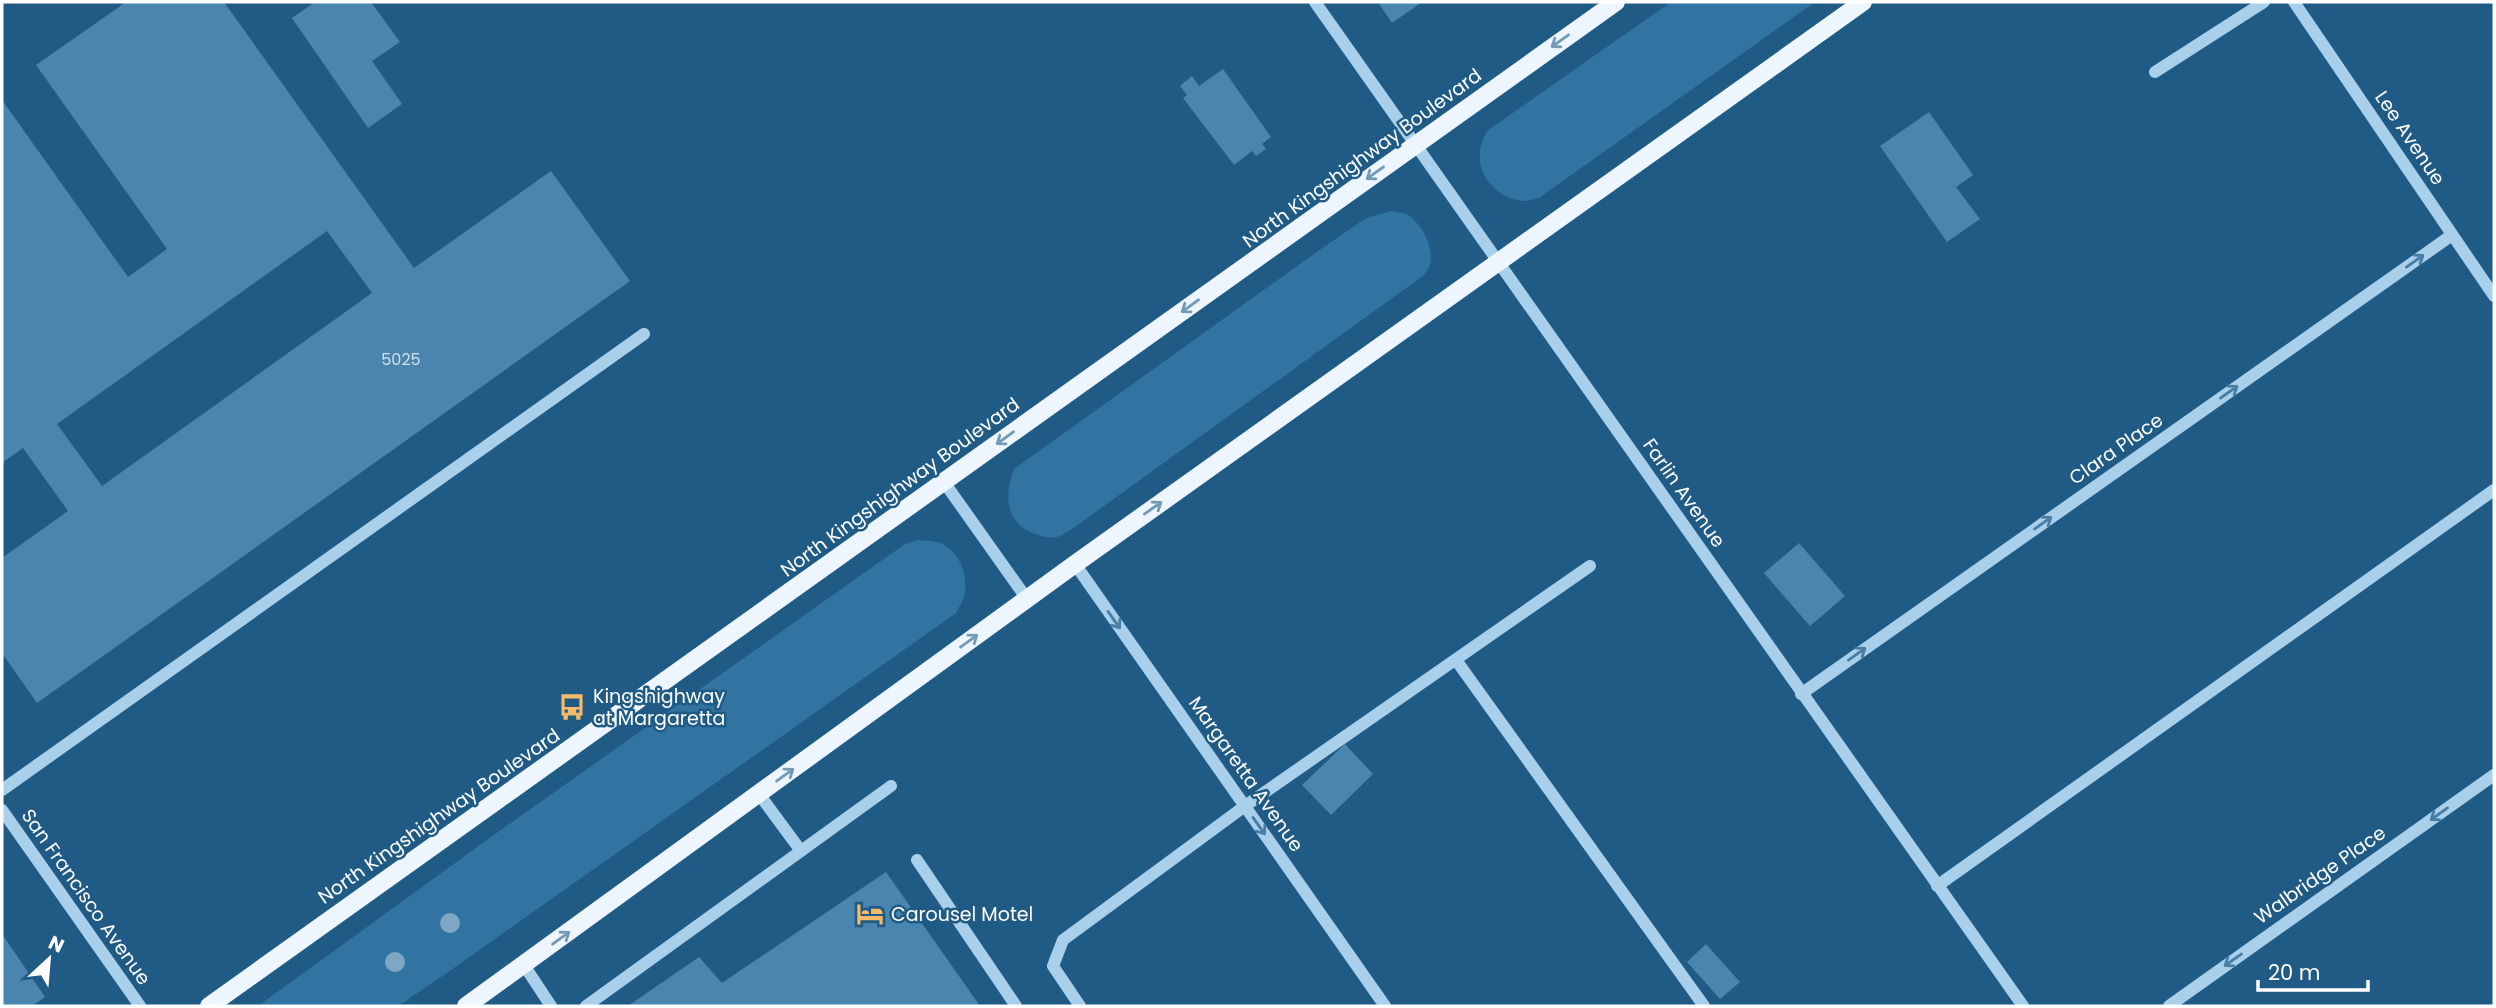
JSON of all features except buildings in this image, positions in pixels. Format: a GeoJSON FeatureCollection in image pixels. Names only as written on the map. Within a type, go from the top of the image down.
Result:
{"type":"FeatureCollection","features":[{"type":"Feature","properties":{"kind":"main road","name":"North Kingshighway Boulevard"},"geometry":{"type":"LineString","coordinates":[[209,1006],[1616,2]]}},
{"type":"Feature","properties":{"kind":"main road"},"geometry":{"type":"LineString","coordinates":[[466,1006],[1075,564],[1863,2]]}},
{"type":"Feature","properties":{"kind":"street","name":"Farlin Avenue"},"geometry":{"type":"LineString","coordinates":[[1315,2],[2022,1006]]}},
{"type":"Feature","properties":{"kind":"street"},"geometry":{"type":"LineString","coordinates":[[2155,72],[2263,2]]}},
{"type":"Feature","properties":{"kind":"street","name":"Lee Avenue"},"geometry":{"type":"LineString","coordinates":[[2294,2],[2494,296]]}},
{"type":"Feature","properties":{"kind":"street","name":"Clara Place"},"geometry":{"type":"LineString","coordinates":[[1801,694],[2452,235]]}},
{"type":"Feature","properties":{"kind":"street"},"geometry":{"type":"LineString","coordinates":[[2,790],[644,334]]}},
{"type":"Feature","properties":{"kind":"street"},"geometry":{"type":"LineString","coordinates":[[944,482],[1027,599]]}},
{"type":"Feature","properties":{"kind":"street"},"geometry":{"type":"LineString","coordinates":[[1937,886],[2494,490]]}},
{"type":"Feature","properties":{"kind":"street","name":"Margaretta Avenue"},"geometry":{"type":"LineString","coordinates":[[1075,564],[1385,1006]]}},
{"type":"Feature","properties":{"kind":"street"},"geometry":{"type":"LineString","coordinates":[[1080,1006],[1053,966],[1063,940],[1245,806],[1590,566]]}},
{"type":"Feature","properties":{"kind":"street"},"geometry":{"type":"LineString","coordinates":[[1456,660],[1704,1006]]}},
{"type":"Feature","properties":{"kind":"street","name":"Walbridge Place"},"geometry":{"type":"LineString","coordinates":[[2169,1006],[2494,775]]}},
{"type":"Feature","properties":{"kind":"street"},"geometry":{"type":"LineString","coordinates":[[586,1006],[891,786]]}},
{"type":"Feature","properties":{"kind":"street"},"geometry":{"type":"LineString","coordinates":[[759,794],[801,851]]}},
{"type":"Feature","properties":{"kind":"street","name":"San Francisco Avenue"},"geometry":{"type":"LineString","coordinates":[[2,810],[140,1006]]}},
{"type":"Feature","properties":{"kind":"street"},"geometry":{"type":"LineString","coordinates":[[917,860],[1016,1006]]}},
{"type":"Feature","properties":{"kind":"street"},"geometry":{"type":"LineString","coordinates":[[524,965],[551,1006]]}},
{"type":"Feature","properties":{"kind":"shaded area"},"geometry":{"type":"Polygon","coordinates":[[[1671,2],[1815,2],[1539,198],[1525,201],[1514,199],[1505,196],[1491,185],[1480,161],[1481,147],[1487,131],[1671,2]]]}},
{"type":"Feature","properties":{"kind":"shaded area"},"geometry":{"type":"Polygon","coordinates":[[[1392,211],[1414,219],[1427,239],[1430,262],[1421,277],[1068,531],[1051,538],[1035,534],[1018,523],[1008,498],[1014,469],[1366,218],[1392,211]]]}},
{"type":"Feature","properties":{"kind":"shaded area"},"geometry":{"type":"Polygon","coordinates":[[[919,540],[944,545],[956,556],[964,572],[965,589],[956,613],[444,975],[398,1006],[258,1006],[491,837],[905,544],[919,540]]]}},
{"type":"Feature","properties":{"kind":"place","name":"Kingshighway at Margaretta"},"geometry":{"type":"Point","coordinates":[572,707]}},
{"type":"Feature","properties":{"kind":"place","name":"Carousel Motel"},"geometry":{"type":"Point","coordinates":[870,914]}}]}
